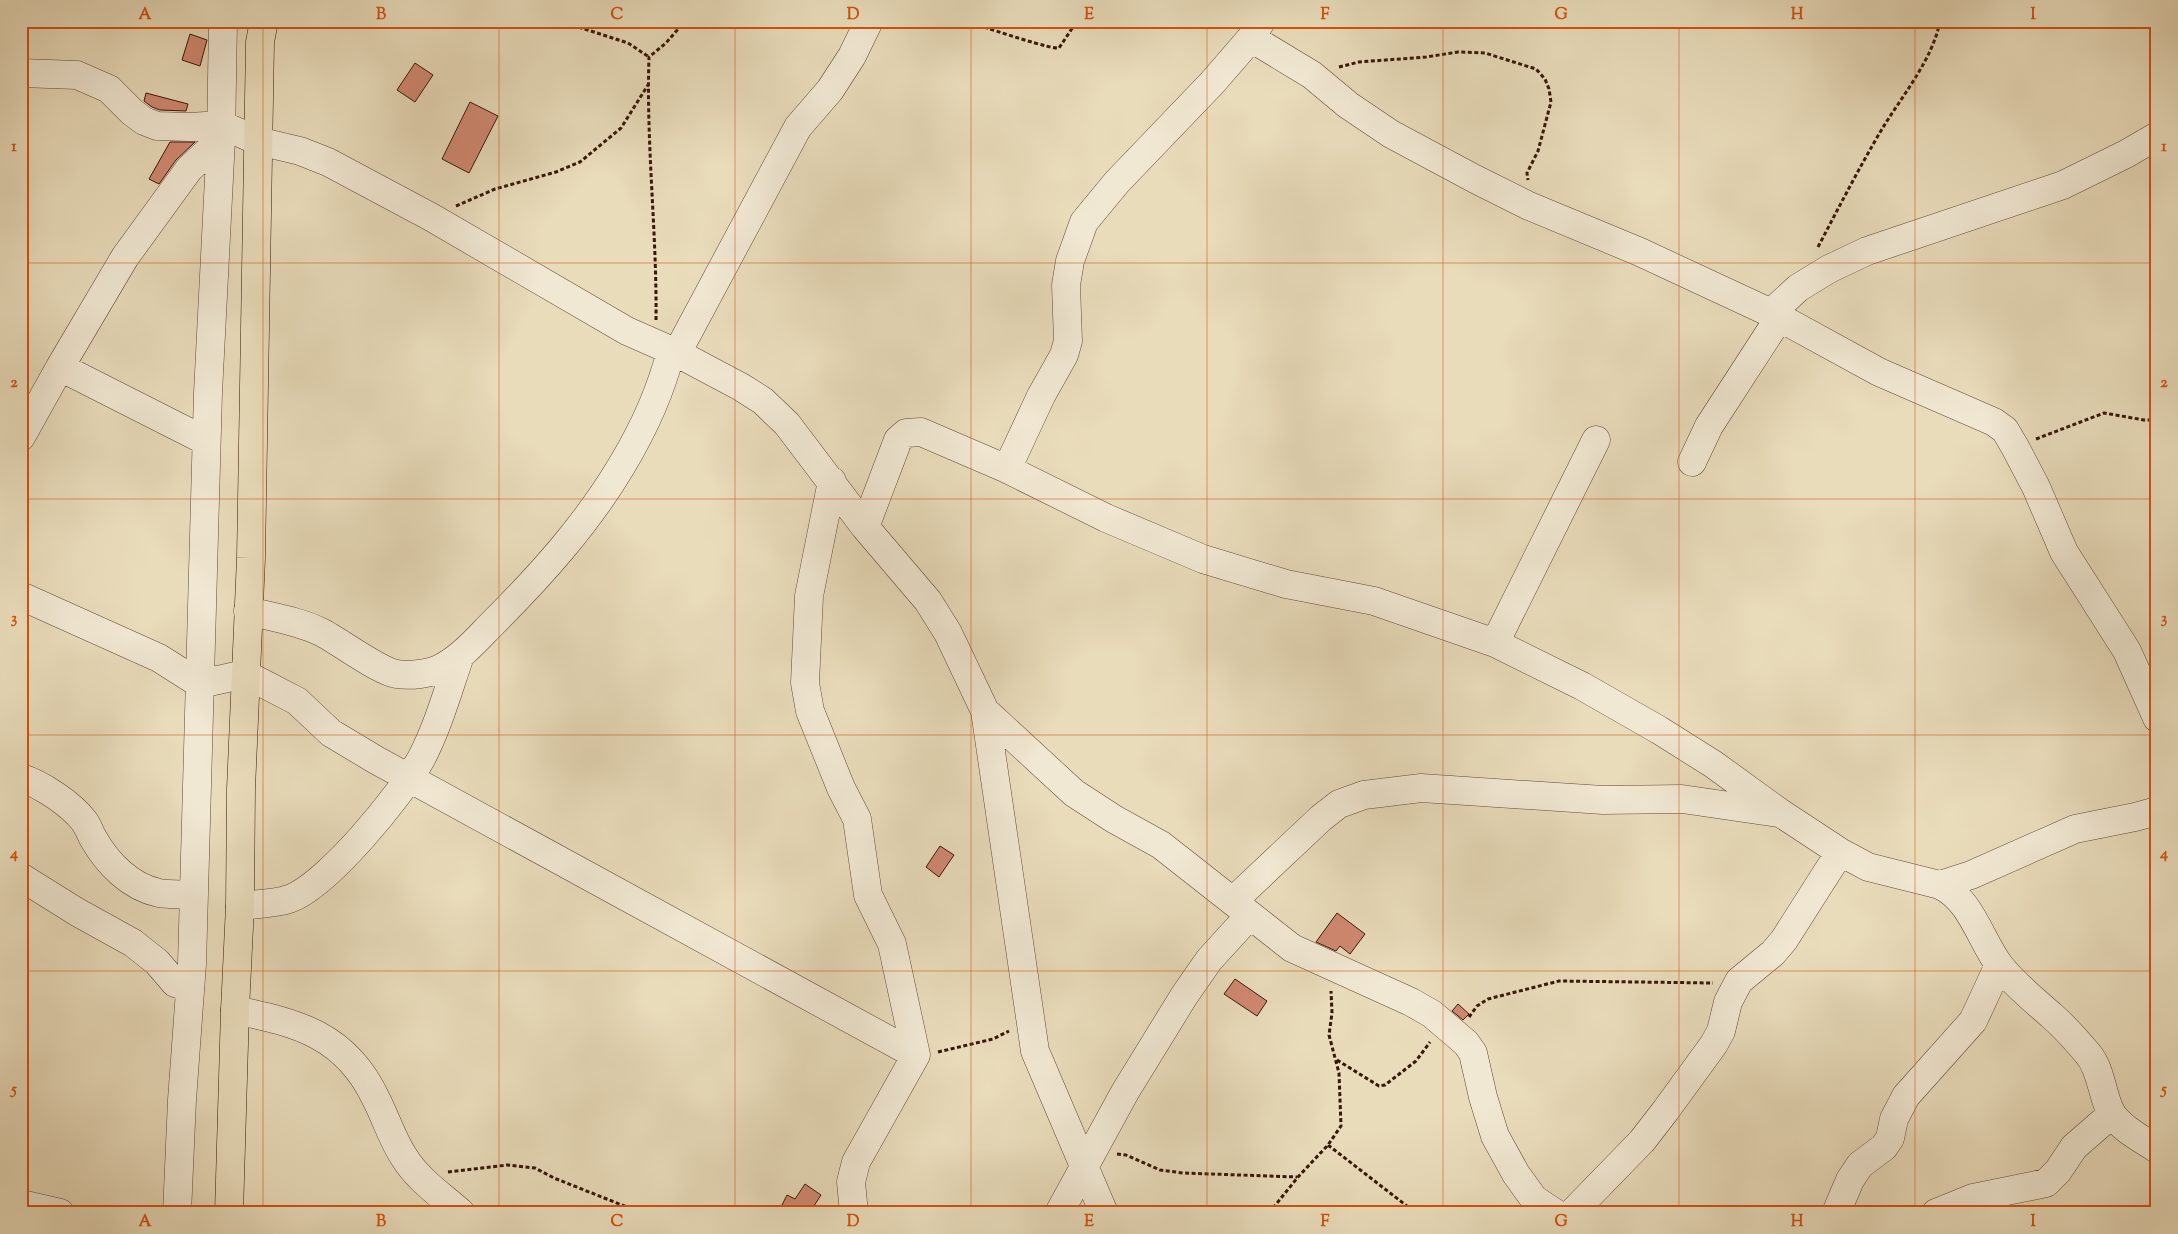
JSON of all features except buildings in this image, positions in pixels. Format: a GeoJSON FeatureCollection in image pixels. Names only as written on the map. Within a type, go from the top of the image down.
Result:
{"type":"FeatureCollection","features":[{"type":"Feature","properties":{"kind":"highway"},"geometry":{"type":"LineString","coordinates":[[229,1213],[234,1010],[240,906],[241,789],[251,558],[260,42],[264,21]]}},
{"type":"Feature","properties":{"kind":"street"},"geometry":{"type":"LineString","coordinates":[[177,1213],[194,895],[206,441],[221,132],[223,21]]}},
{"type":"Feature","properties":{"kind":"street"},"geometry":{"type":"LineString","coordinates":[[248,611],[294,622],[320,631],[396,674],[419,674],[440,668],[460,656],[520,595],[594,508],[623,464],[665,376],[668,349],[798,127],[830,90],[852,56],[869,21]]}},
{"type":"Feature","properties":{"kind":"street"},"geometry":{"type":"LineString","coordinates":[[1007,469],[1041,396],[1064,355],[1068,342],[1066,285],[1070,261],[1084,222],[1117,182],[1212,82],[1256,29],[1348,105],[1391,134],[1529,206],[1640,252],[1775,315],[1879,372],[1994,422],[2005,430],[2036,487],[2064,552],[2127,651],[2157,718]]}},
{"type":"Feature","properties":{"kind":"street"},"geometry":{"type":"LineString","coordinates":[[22,74],[77,75],[109,89],[144,121],[156,126],[190,127],[221,132],[300,151],[328,162],[431,217],[628,331],[742,387],[763,401],[787,424],[865,527],[928,601],[948,633],[985,711],[1029,1021],[1035,1051],[1090,1157],[1104,1213]]}},
{"type":"Feature","properties":{"kind":"street"},"geometry":{"type":"LineString","coordinates":[[21,438],[125,256],[189,169],[221,132]]}},
{"type":"Feature","properties":{"kind":"street"},"geometry":{"type":"LineString","coordinates":[[1692,462],[1710,426],[1775,315],[1798,288],[1836,265],[1867,252],[2063,185],[2126,154],[2157,136]]}},
{"type":"Feature","properties":{"kind":"street"},"geometry":{"type":"LineString","coordinates":[[60,367],[206,441]]}},
{"type":"Feature","properties":{"kind":"street"},"geometry":{"type":"LineString","coordinates":[[865,527],[898,440],[906,433],[921,432],[1007,469],[1106,518],[1202,559],[1286,584],[1374,601],[1495,643],[1582,686],[1659,730],[1713,764],[1782,814],[1840,852],[1868,867],[1940,885],[1957,897],[1974,921],[1999,965],[2026,994],[2068,1032],[2090,1057],[2112,1114],[2130,1131],[2157,1149]]}},
{"type":"Feature","properties":{"kind":"street"},"geometry":{"type":"LineString","coordinates":[[1495,643],[1596,440]]}},
{"type":"Feature","properties":{"kind":"street"},"geometry":{"type":"LineString","coordinates":[[832,481],[809,596],[805,683],[810,711],[841,788],[856,819],[868,895],[892,944],[916,1055],[856,1162],[851,1182],[854,1213]]}},
{"type":"Feature","properties":{"kind":"street"},"geometry":{"type":"LineString","coordinates":[[21,596],[159,658],[200,684],[245,674],[297,701],[330,733],[408,778],[916,1055]]}},
{"type":"Feature","properties":{"kind":"street"},"geometry":{"type":"LineString","coordinates":[[240,906],[288,899],[310,888],[380,817],[420,760],[431,737],[460,656]]}},
{"type":"Feature","properties":{"kind":"street"},"geometry":{"type":"LineString","coordinates":[[985,711],[1074,793],[1114,819],[1160,845],[1292,948],[1412,1002],[1432,1014],[1466,1043],[1473,1054],[1495,1136],[1516,1174],[1534,1198],[1555,1213]]}},
{"type":"Feature","properties":{"kind":"street"},"geometry":{"type":"LineString","coordinates":[[21,778],[33,782],[48,791],[84,821],[108,860],[129,880],[159,893],[194,895]]}},
{"type":"Feature","properties":{"kind":"street"},"geometry":{"type":"LineString","coordinates":[[1059,1213],[1125,1092],[1184,996],[1242,908],[1321,818],[1339,804],[1364,795],[1421,788],[1603,800],[1682,799],[1782,814]]}},
{"type":"Feature","properties":{"kind":"street"},"geometry":{"type":"LineString","coordinates":[[1940,885],[1971,875],[2075,829],[2157,811]]}},
{"type":"Feature","properties":{"kind":"street"},"geometry":{"type":"LineString","coordinates":[[1572,1213],[1642,1141],[1714,1044],[1721,1031],[1728,1002],[1739,981],[1773,953],[1784,940],[1840,852]]}},
{"type":"Feature","properties":{"kind":"street"},"geometry":{"type":"LineString","coordinates":[[21,877],[77,912],[133,943],[151,957],[175,983],[190,988]]}},
{"type":"Feature","properties":{"kind":"street"},"geometry":{"type":"LineString","coordinates":[[1836,1213],[1850,1180],[1860,1165],[1884,1147],[1890,1138],[1894,1119],[1906,1096],[1973,1022],[1999,965]]}},
{"type":"Feature","properties":{"kind":"street"},"geometry":{"type":"LineString","coordinates":[[234,1010],[274,1018],[316,1033],[338,1048],[355,1065],[376,1098],[388,1128],[404,1158],[418,1175],[461,1213]]}},
{"type":"Feature","properties":{"kind":"street"},"geometry":{"type":"LineString","coordinates":[[1936,1213],[1973,1198],[2046,1183],[2058,1171],[2074,1147],[2112,1114]]}},
{"type":"Feature","properties":{"kind":"street"},"geometry":{"type":"LineString","coordinates":[[21,1204],[60,1213]]}},
{"type":"Feature","properties":{"kind":"path"},"geometry":{"type":"LineString","coordinates":[[560,21],[628,43],[649,57]]}},
{"type":"Feature","properties":{"kind":"path"},"geometry":{"type":"LineString","coordinates":[[668,349],[657,260],[648,84],[649,57],[666,43],[685,21]]}},
{"type":"Feature","properties":{"kind":"path"},"geometry":{"type":"LineString","coordinates":[[973,21],[999,32],[1035,41],[1054,50],[1059,48],[1077,21]]}},
{"type":"Feature","properties":{"kind":"path"},"geometry":{"type":"LineString","coordinates":[[1814,256],[1845,193],[1920,69],[1938,31],[1940,21]]}},
{"type":"Feature","properties":{"kind":"path"},"geometry":{"type":"LineString","coordinates":[[1312,75],[1359,62],[1426,58],[1458,52],[1485,53],[1536,69],[1545,79],[1551,102],[1538,150],[1527,173],[1529,206]]}},
{"type":"Feature","properties":{"kind":"path"},"geometry":{"type":"LineString","coordinates":[[431,217],[495,189],[556,172],[580,162],[621,128],[648,84]]}},
{"type":"Feature","properties":{"kind":"path"},"geometry":{"type":"LineString","coordinates":[[2015,447],[2084,422],[2097,414],[2104,413],[2144,420],[2157,420]]}},
{"type":"Feature","properties":{"kind":"path"},"geometry":{"type":"LineString","coordinates":[[1269,1213],[1298,1177],[1328,1145],[1341,1126],[1339,1073],[1329,1035],[1332,999],[1328,965]]}},
{"type":"Feature","properties":{"kind":"path"},"geometry":{"type":"LineString","coordinates":[[1336,1060],[1378,1086],[1385,1085],[1416,1061],[1436,1033],[1448,1028],[1488,999],[1559,982],[1696,984],[1739,981]]}},
{"type":"Feature","properties":{"kind":"path"},"geometry":{"type":"LineString","coordinates":[[916,1055],[993,1039],[1029,1021]]}},
{"type":"Feature","properties":{"kind":"path"},"geometry":{"type":"LineString","coordinates":[[1328,1145],[1416,1213]]}},
{"type":"Feature","properties":{"kind":"path"},"geometry":{"type":"LineString","coordinates":[[1090,1157],[1126,1155],[1160,1170],[1183,1173],[1298,1177]]}},
{"type":"Feature","properties":{"kind":"path"},"geometry":{"type":"LineString","coordinates":[[418,1175],[507,1165],[535,1168],[554,1178],[642,1213]]}}]}
